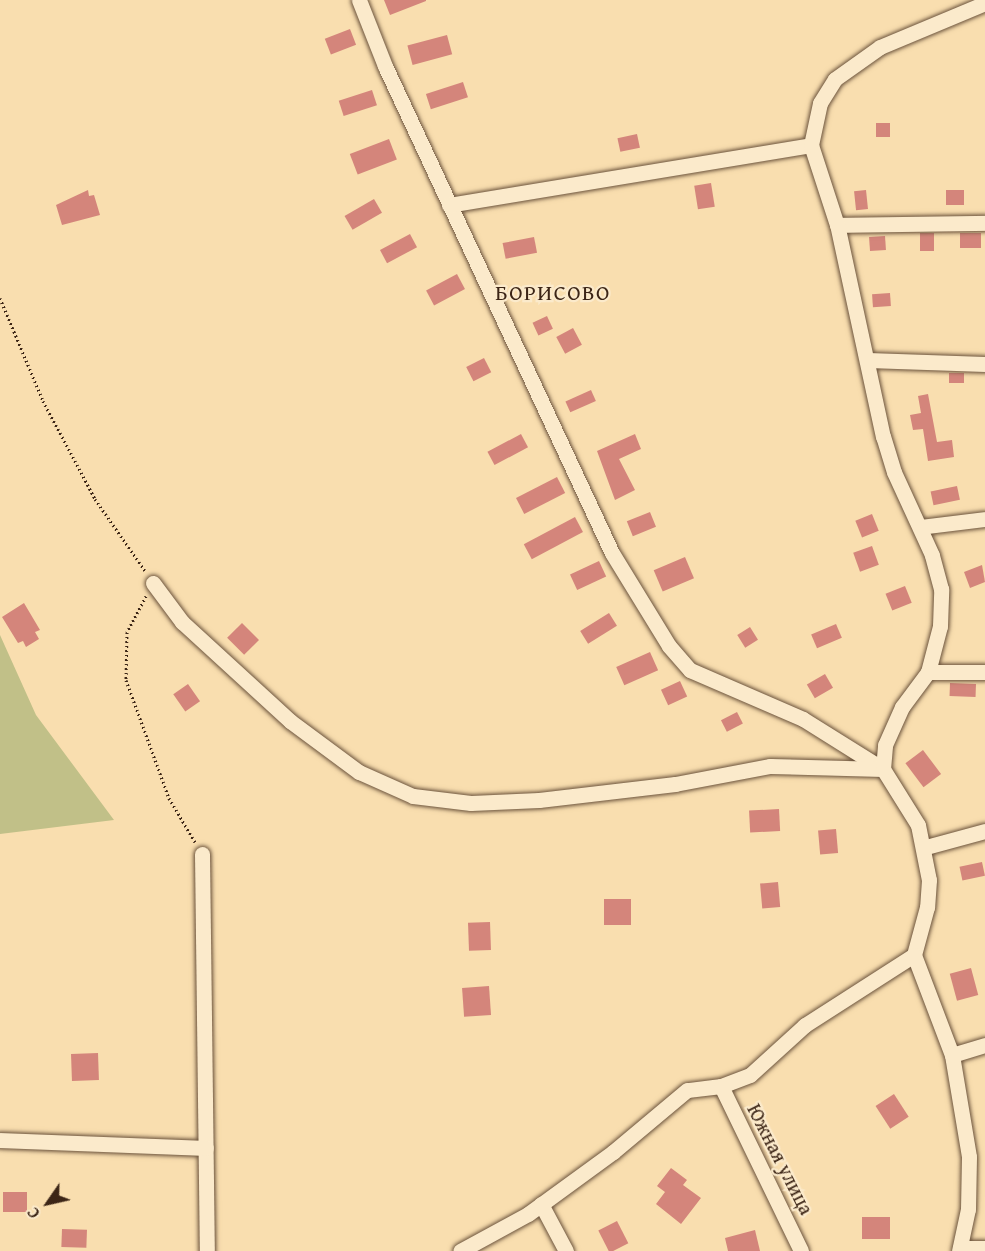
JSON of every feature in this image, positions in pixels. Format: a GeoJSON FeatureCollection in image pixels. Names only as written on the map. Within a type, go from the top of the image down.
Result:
{"type":"FeatureCollection","features":[{"type":"Feature","properties":{"kind":"street"},"geometry":{"type":"LineString","coordinates":[[358,0],[449,205],[612,553],[669,646],[690,670],[803,719],[844,741],[883,769],[907,803],[926,848],[927,907],[914,955],[952,1055],[969,1157],[968,1209],[959,1250],[985,1248]]}},
{"type":"Feature","properties":{"kind":"street"},"geometry":{"type":"LineString","coordinates":[[883,769],[885,745],[902,707],[928,672],[940,626],[941,589],[920,527],[894,472],[837,225],[811,145],[820,103],[835,79],[880,47],[985,3]]}},
{"type":"Feature","properties":{"kind":"street"},"geometry":{"type":"LineString","coordinates":[[449,205],[811,145]]}},
{"type":"Feature","properties":{"kind":"street"},"geometry":{"type":"LineString","coordinates":[[837,225],[985,223]]}},
{"type":"Feature","properties":{"kind":"street"},"geometry":{"type":"LineString","coordinates":[[868,360],[985,364]]}},
{"type":"Feature","properties":{"kind":"street"},"geometry":{"type":"LineString","coordinates":[[920,527],[985,519]]}},
{"type":"Feature","properties":{"kind":"street"},"geometry":{"type":"LineString","coordinates":[[153,583],[182,622],[290,721],[359,772],[413,796],[471,803],[539,800],[675,784],[770,766],[883,769]]}},
{"type":"Feature","properties":{"kind":"street"},"geometry":{"type":"LineString","coordinates":[[928,672],[985,672]]}},
{"type":"Feature","properties":{"kind":"street"},"geometry":{"type":"LineString","coordinates":[[926,848],[985,831]]}},
{"type":"Feature","properties":{"kind":"street"},"geometry":{"type":"LineString","coordinates":[[202,854],[207,1251]]}},
{"type":"Feature","properties":{"kind":"street"},"geometry":{"type":"LineString","coordinates":[[460,1251],[541,1204],[613,1152],[687,1090],[721,1086],[750,1075],[805,1025],[914,955]]}},
{"type":"Feature","properties":{"kind":"street"},"geometry":{"type":"LineString","coordinates":[[952,1055],[985,1045]]}},
{"type":"Feature","properties":{"kind":"street","name":"Южная улица"},"geometry":{"type":"LineString","coordinates":[[721,1086],[801,1251]]}},
{"type":"Feature","properties":{"kind":"street"},"geometry":{"type":"LineString","coordinates":[[0,1140],[206,1148]]}},
{"type":"Feature","properties":{"kind":"street"},"geometry":{"type":"LineString","coordinates":[[541,1204],[566,1251]]}},
{"type":"Feature","properties":{"kind":"path"},"geometry":{"type":"LineString","coordinates":[[0,298],[43,402],[94,499],[153,583],[126,632],[126,680],[169,798],[202,854]]}},
{"type":"Feature","properties":{"kind":"shaded area"},"geometry":{"type":"Polygon","coordinates":[[[0,635],[36,715],[114,820],[0,834],[0,635]]]}},
{"type":"Feature","properties":{"kind":"building"},"geometry":{"type":"Polygon","coordinates":[[[384,0],[426,0],[426,1],[390,15],[384,0]]]}},
{"type":"Feature","properties":{"kind":"building"},"geometry":{"type":"Polygon","coordinates":[[[350,29],[356,45],[331,55],[325,39],[350,29]]]}},
{"type":"Feature","properties":{"kind":"building"},"geometry":{"type":"Polygon","coordinates":[[[447,35],[452,54],[413,65],[407,46],[447,35]]]}},
{"type":"Feature","properties":{"kind":"building"},"geometry":{"type":"Polygon","coordinates":[[[463,82],[468,97],[431,109],[426,94],[463,82]]]}},
{"type":"Feature","properties":{"kind":"building"},"geometry":{"type":"Polygon","coordinates":[[[372,90],[377,105],[344,116],[339,101],[372,90]]]}},
{"type":"Feature","properties":{"kind":"building"},"geometry":{"type":"Polygon","coordinates":[[[876,123],[890,123],[890,137],[876,137],[876,123]]]}},
{"type":"Feature","properties":{"kind":"building"},"geometry":{"type":"Polygon","coordinates":[[[637,134],[640,148],[620,152],[617,138],[637,134]]]}},
{"type":"Feature","properties":{"kind":"building"},"geometry":{"type":"Polygon","coordinates":[[[389,139],[397,160],[358,175],[350,154],[389,139]]]}},
{"type":"Feature","properties":{"kind":"building"},"geometry":{"type":"Polygon","coordinates":[[[711,183],[715,207],[698,209],[694,186],[711,183]]]}},
{"type":"Feature","properties":{"kind":"building"},"geometry":{"type":"Polygon","coordinates":[[[88,190],[89,196],[94,195],[100,215],[62,225],[56,205],[88,190]]]}},
{"type":"Feature","properties":{"kind":"building"},"geometry":{"type":"Polygon","coordinates":[[[866,190],[868,209],[856,210],[854,191],[866,190]]]}},
{"type":"Feature","properties":{"kind":"building"},"geometry":{"type":"Polygon","coordinates":[[[946,190],[964,190],[964,205],[946,205],[946,190]]]}},
{"type":"Feature","properties":{"kind":"building"},"geometry":{"type":"Polygon","coordinates":[[[374,199],[382,213],[353,230],[345,216],[374,199]]]}},
{"type":"Feature","properties":{"kind":"building"},"geometry":{"type":"Polygon","coordinates":[[[920,233],[934,233],[934,251],[920,251],[920,233]]]}},
{"type":"Feature","properties":{"kind":"building"},"geometry":{"type":"Polygon","coordinates":[[[960,233],[981,233],[981,248],[960,248],[960,233]]]}},
{"type":"Feature","properties":{"kind":"building"},"geometry":{"type":"Polygon","coordinates":[[[410,234],[417,247],[387,263],[380,250],[410,234]]]}},
{"type":"Feature","properties":{"kind":"building"},"geometry":{"type":"Polygon","coordinates":[[[885,236],[886,250],[870,251],[869,237],[885,236]]]}},
{"type":"Feature","properties":{"kind":"building"},"geometry":{"type":"Polygon","coordinates":[[[534,237],[537,253],[506,259],[503,243],[534,237]]]}},
{"type":"Feature","properties":{"kind":"building"},"geometry":{"type":"Polygon","coordinates":[[[457,274],[465,289],[434,305],[426,290],[457,274]]]}},
{"type":"Feature","properties":{"kind":"building"},"geometry":{"type":"Polygon","coordinates":[[[890,293],[891,306],[873,307],[872,294],[890,293]]]}},
{"type":"Feature","properties":{"kind":"building"},"geometry":{"type":"Polygon","coordinates":[[[547,316],[553,329],[538,335],[532,323],[547,316]]]}},
{"type":"Feature","properties":{"kind":"building"},"geometry":{"type":"Polygon","coordinates":[[[573,328],[582,345],[565,354],[556,337],[573,328]]]}},
{"type":"Feature","properties":{"kind":"building"},"geometry":{"type":"Polygon","coordinates":[[[484,358],[491,372],[473,381],[466,367],[484,358]]]}},
{"type":"Feature","properties":{"kind":"building"},"geometry":{"type":"Polygon","coordinates":[[[949,373],[964,373],[964,383],[949,383],[949,373]]]}},
{"type":"Feature","properties":{"kind":"building"},"geometry":{"type":"Polygon","coordinates":[[[591,390],[596,401],[570,412],[565,401],[591,390]]]}},
{"type":"Feature","properties":{"kind":"building"},"geometry":{"type":"Polygon","coordinates":[[[928,394],[937,442],[952,440],[954,457],[928,461],[923,429],[913,430],[910,415],[921,413],[918,396],[928,394]]]}},
{"type":"Feature","properties":{"kind":"building"},"geometry":{"type":"Polygon","coordinates":[[[521,434],[528,447],[494,465],[487,452],[521,434]]]}},
{"type":"Feature","properties":{"kind":"building"},"geometry":{"type":"Polygon","coordinates":[[[635,434],[641,449],[619,459],[635,490],[615,500],[597,451],[635,434]]]}},
{"type":"Feature","properties":{"kind":"building"},"geometry":{"type":"Polygon","coordinates":[[[557,477],[565,493],[524,514],[516,498],[557,477]]]}},
{"type":"Feature","properties":{"kind":"building"},"geometry":{"type":"Polygon","coordinates":[[[957,486],[960,500],[934,505],[931,492],[957,486]]]}},
{"type":"Feature","properties":{"kind":"building"},"geometry":{"type":"Polygon","coordinates":[[[650,512],[656,527],[633,536],[627,521],[650,512]]]}},
{"type":"Feature","properties":{"kind":"building"},"geometry":{"type":"Polygon","coordinates":[[[872,514],[879,531],[862,537],[855,521],[872,514]]]}},
{"type":"Feature","properties":{"kind":"building"},"geometry":{"type":"Polygon","coordinates":[[[575,517],[583,532],[532,559],[524,544],[575,517]]]}},
{"type":"Feature","properties":{"kind":"building"},"geometry":{"type":"Polygon","coordinates":[[[872,546],[879,565],[860,572],[853,553],[872,546]]]}},
{"type":"Feature","properties":{"kind":"building"},"geometry":{"type":"Polygon","coordinates":[[[685,557],[694,578],[663,591],[654,570],[685,557]]]}},
{"type":"Feature","properties":{"kind":"building"},"geometry":{"type":"Polygon","coordinates":[[[599,561],[606,576],[577,590],[570,575],[599,561]]]}},
{"type":"Feature","properties":{"kind":"building"},"geometry":{"type":"Polygon","coordinates":[[[982,565],[985,582],[970,588],[964,572],[982,565]]]}},
{"type":"Feature","properties":{"kind":"building"},"geometry":{"type":"Polygon","coordinates":[[[905,586],[912,603],[892,611],[886,594],[905,586]]]}},
{"type":"Feature","properties":{"kind":"building"},"geometry":{"type":"Polygon","coordinates":[[[24,603],[40,630],[35,632],[39,639],[26,647],[23,641],[18,643],[2,617],[24,603]]]}},
{"type":"Feature","properties":{"kind":"building"},"geometry":{"type":"Polygon","coordinates":[[[609,613],[617,626],[588,644],[580,631],[609,613]]]}},
{"type":"Feature","properties":{"kind":"building"},"geometry":{"type":"Polygon","coordinates":[[[242,623],[259,640],[244,655],[227,638],[242,623]]]}},
{"type":"Feature","properties":{"kind":"building"},"geometry":{"type":"Polygon","coordinates":[[[836,624],[842,638],[817,648],[811,635],[836,624]]]}},
{"type":"Feature","properties":{"kind":"building"},"geometry":{"type":"Polygon","coordinates":[[[750,627],[758,640],[745,648],[737,635],[750,627]]]}},
{"type":"Feature","properties":{"kind":"building"},"geometry":{"type":"Polygon","coordinates":[[[650,652],[658,670],[624,685],[616,667],[650,652]]]}},
{"type":"Feature","properties":{"kind":"building"},"geometry":{"type":"Polygon","coordinates":[[[825,674],[833,688],[815,698],[807,684],[825,674]]]}},
{"type":"Feature","properties":{"kind":"building"},"geometry":{"type":"Polygon","coordinates":[[[680,681],[687,696],[668,705],[661,690],[680,681]]]}},
{"type":"Feature","properties":{"kind":"building"},"geometry":{"type":"Polygon","coordinates":[[[950,683],[976,684],[976,697],[950,696],[950,683]]]}},
{"type":"Feature","properties":{"kind":"building"},"geometry":{"type":"Polygon","coordinates":[[[188,684],[200,701],[185,712],[173,694],[188,684]]]}},
{"type":"Feature","properties":{"kind":"building"},"geometry":{"type":"Polygon","coordinates":[[[737,712],[743,724],[727,732],[721,720],[737,712]]]}},
{"type":"Feature","properties":{"kind":"building"},"geometry":{"type":"Polygon","coordinates":[[[923,750],[941,774],[923,787],[905,763],[923,750]]]}},
{"type":"Feature","properties":{"kind":"building"},"geometry":{"type":"Polygon","coordinates":[[[779,809],[780,831],[750,833],[749,811],[779,809]]]}},
{"type":"Feature","properties":{"kind":"building"},"geometry":{"type":"Polygon","coordinates":[[[836,829],[838,853],[820,854],[818,831],[836,829]]]}},
{"type":"Feature","properties":{"kind":"building"},"geometry":{"type":"Polygon","coordinates":[[[982,862],[985,876],[962,880],[960,867],[982,862]]]}},
{"type":"Feature","properties":{"kind":"building"},"geometry":{"type":"Polygon","coordinates":[[[778,882],[780,907],[762,908],[760,884],[778,882]]]}},
{"type":"Feature","properties":{"kind":"building"},"geometry":{"type":"Polygon","coordinates":[[[604,899],[631,899],[631,925],[604,925],[604,899]]]}},
{"type":"Feature","properties":{"kind":"building"},"geometry":{"type":"Polygon","coordinates":[[[490,922],[491,950],[469,951],[468,923],[490,922]]]}},
{"type":"Feature","properties":{"kind":"building"},"geometry":{"type":"Polygon","coordinates":[[[971,968],[978,995],[957,1001],[950,974],[971,968]]]}},
{"type":"Feature","properties":{"kind":"building"},"geometry":{"type":"Polygon","coordinates":[[[489,986],[491,1015],[464,1017],[462,988],[489,986]]]}},
{"type":"Feature","properties":{"kind":"building"},"geometry":{"type":"Polygon","coordinates":[[[98,1053],[99,1080],[72,1081],[71,1054],[98,1053]]]}},
{"type":"Feature","properties":{"kind":"building"},"geometry":{"type":"Polygon","coordinates":[[[894,1094],[909,1117],[890,1129],[876,1106],[894,1094]]]}},
{"type":"Feature","properties":{"kind":"building"},"geometry":{"type":"Polygon","coordinates":[[[671,1168],[687,1180],[683,1185],[701,1198],[681,1224],[656,1204],[665,1192],[657,1186],[671,1168]]]}},
{"type":"Feature","properties":{"kind":"building"},"geometry":{"type":"Polygon","coordinates":[[[3,1192],[27,1192],[27,1212],[3,1212],[3,1192]]]}},
{"type":"Feature","properties":{"kind":"building"},"geometry":{"type":"Polygon","coordinates":[[[862,1217],[890,1217],[890,1239],[862,1239],[862,1217]]]}},
{"type":"Feature","properties":{"kind":"building"},"geometry":{"type":"Polygon","coordinates":[[[617,1221],[628,1243],[609,1251],[598,1231],[617,1221]]]}},
{"type":"Feature","properties":{"kind":"building"},"geometry":{"type":"Polygon","coordinates":[[[62,1229],[87,1230],[86,1248],[61,1247],[62,1229]]]}},
{"type":"Feature","properties":{"kind":"building"},"geometry":{"type":"Polygon","coordinates":[[[755,1230],[760,1251],[728,1251],[725,1238],[755,1230]]]}},
{"type":"Feature","properties":{"kind":"district","name":"БОРИСОВО"},"geometry":{"type":"Point","coordinates":[553,293]}}]}
